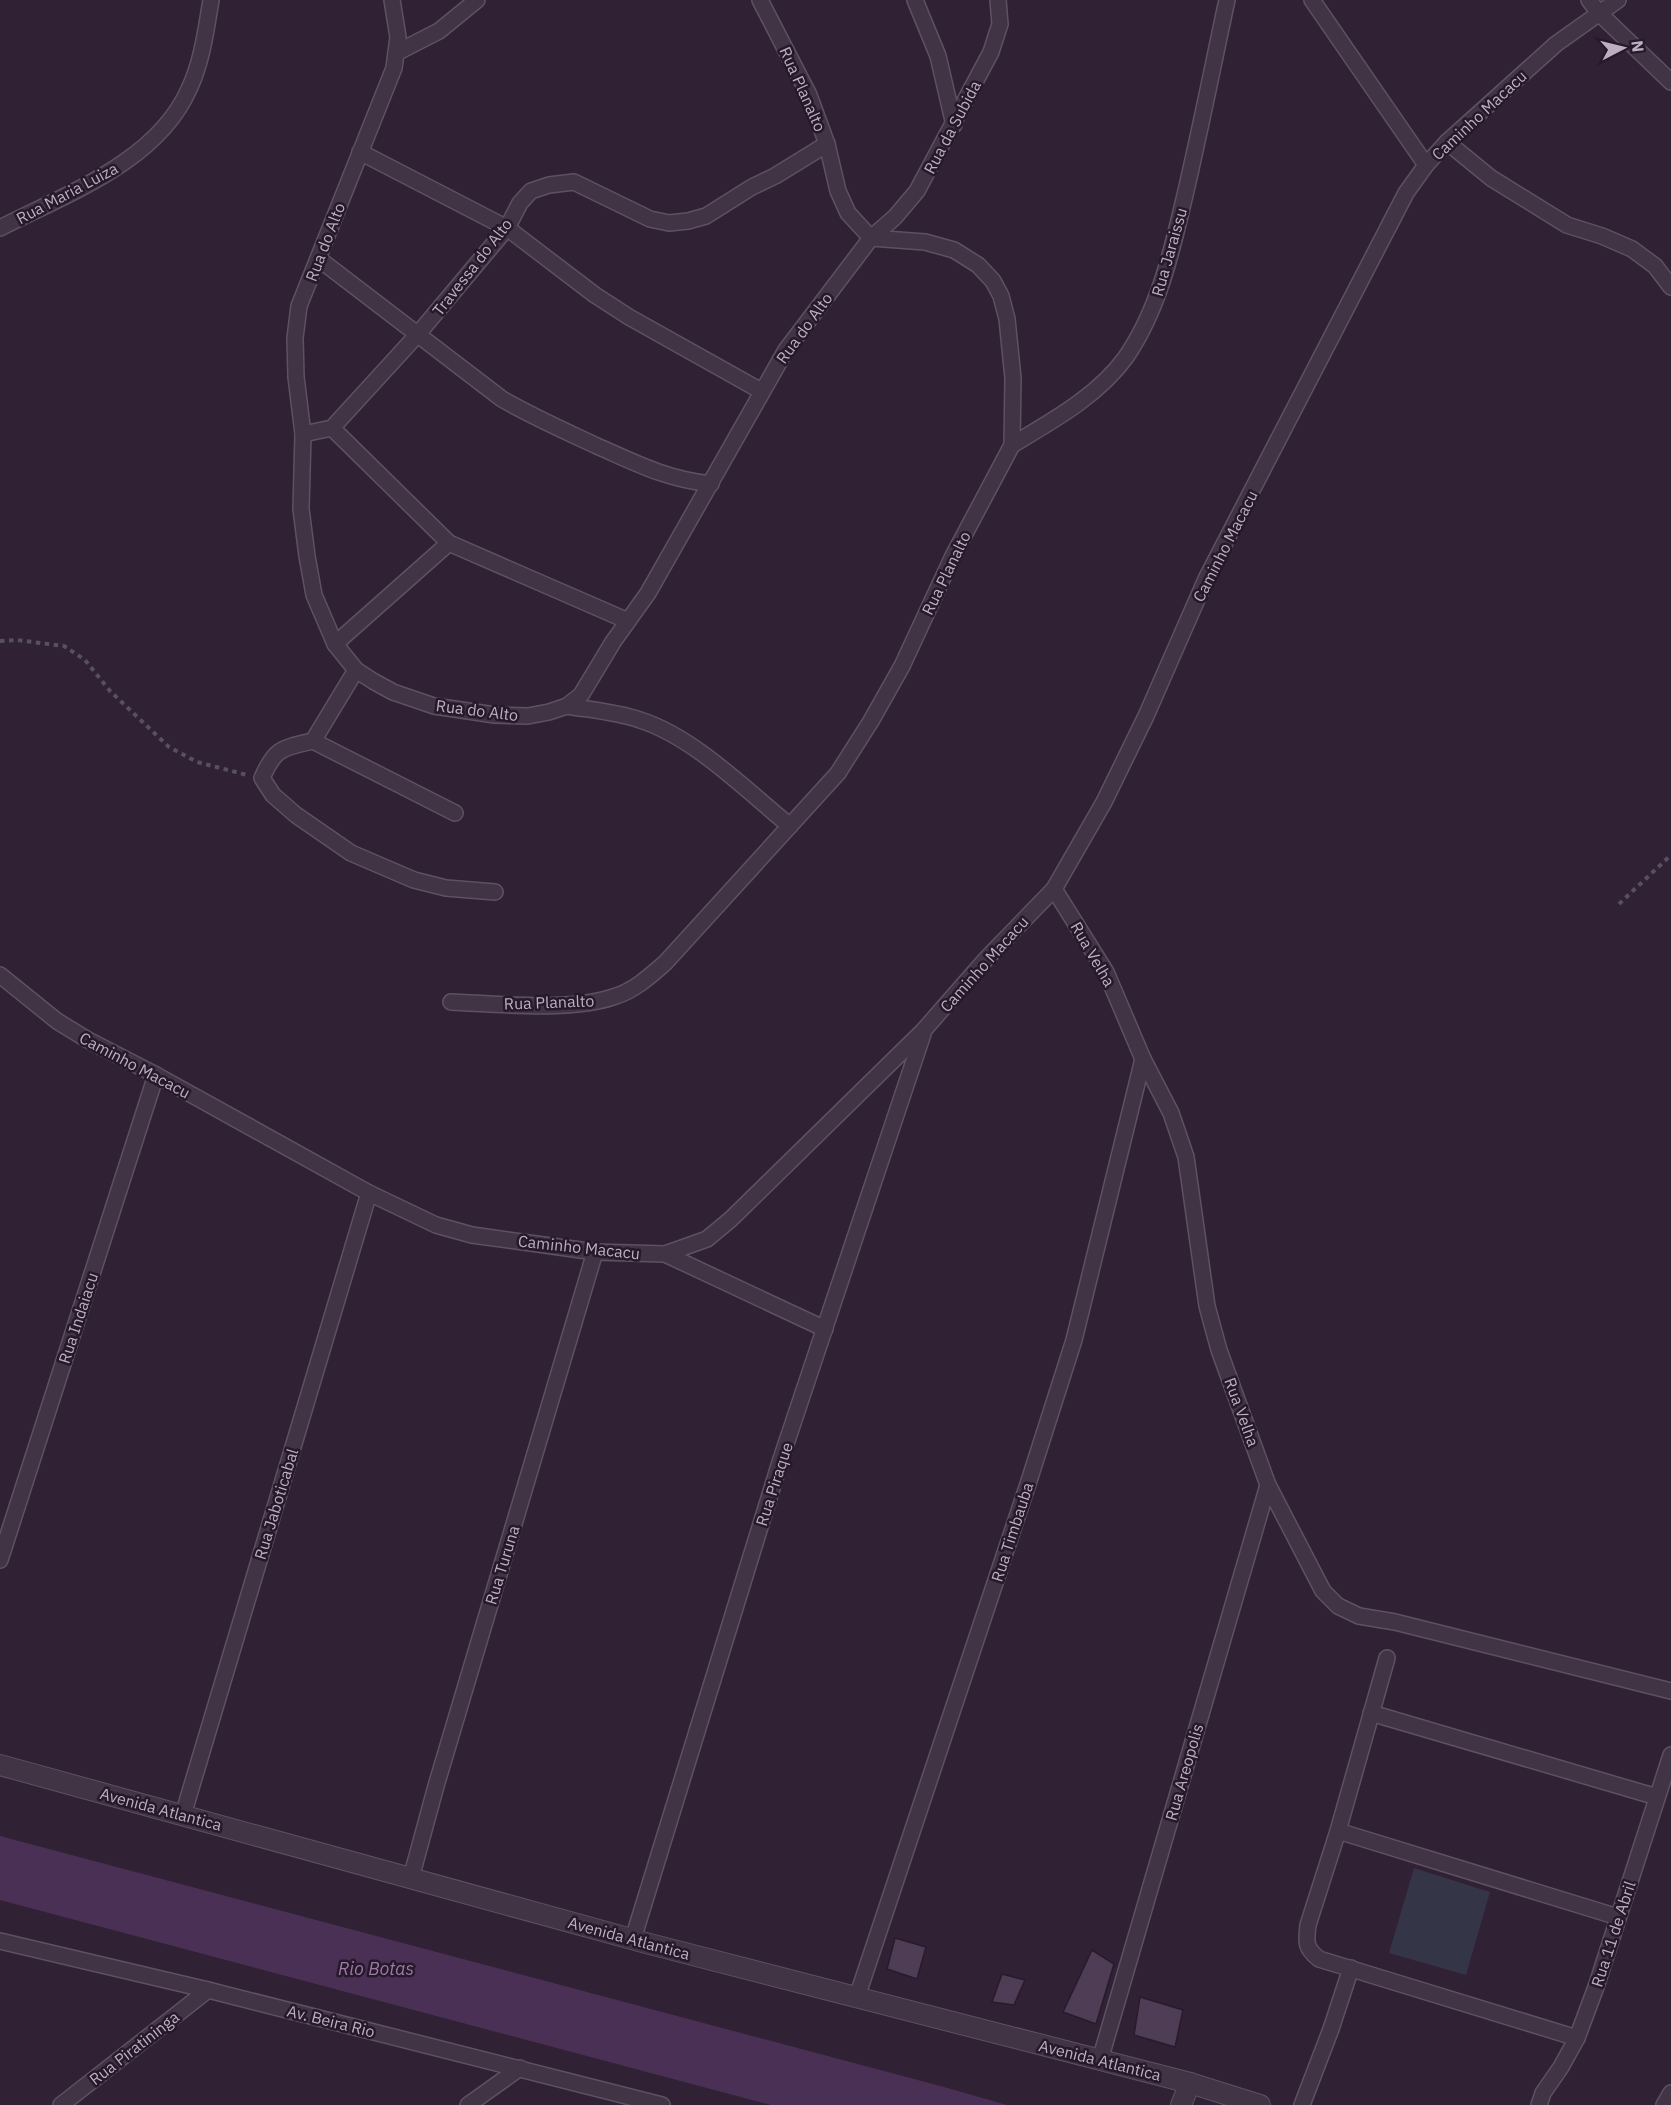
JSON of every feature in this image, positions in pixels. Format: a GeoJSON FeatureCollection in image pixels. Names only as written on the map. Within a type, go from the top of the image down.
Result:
{"type":"FeatureCollection","features":[{"type":"Feature","properties":{"kind":"street","name":"Rua Maria Luiza"},"geometry":{"type":"LineString","coordinates":[[0,228],[118,167],[149,144],[172,117],[189,90],[203,45],[211,0]]}},
{"type":"Feature","properties":{"kind":"street","name":"Rua do Alto"},"geometry":{"type":"LineString","coordinates":[[393,0],[398,37],[394,68],[299,306],[295,338],[296,376],[303,434],[301,509],[314,595],[335,644],[356,670],[393,692],[434,706],[495,715],[528,716],[567,706],[580,695],[648,593],[786,350],[871,238]]}},
{"type":"Feature","properties":{"kind":"street"},"geometry":{"type":"LineString","coordinates":[[396,53],[439,30],[477,0]]}},
{"type":"Feature","properties":{"kind":"street","name":"Rua Planalto"},"geometry":{"type":"LineString","coordinates":[[451,1002],[529,1005],[585,1003],[616,996],[631,989],[666,963],[838,773],[872,721],[902,666],[952,556],[1012,445],[1013,378],[1007,319],[1001,296],[993,281],[978,265],[954,250],[925,242],[871,238],[848,213],[838,191],[827,144],[809,95],[760,0]]}},
{"type":"Feature","properties":{"kind":"street"},"geometry":{"type":"LineString","coordinates":[[915,0],[938,56],[954,125]]}},
{"type":"Feature","properties":{"kind":"street","name":"Rua da Subida"},"geometry":{"type":"LineString","coordinates":[[871,238],[895,217],[918,191],[954,125],[991,52],[1000,24],[998,0]]}},
{"type":"Feature","properties":{"kind":"street","name":"Rua Jaraissu"},"geometry":{"type":"LineString","coordinates":[[1012,445],[1072,408],[1105,380],[1125,357],[1151,310],[1171,253],[1196,150],[1227,0]]}},
{"type":"Feature","properties":{"kind":"street"},"geometry":{"type":"LineString","coordinates":[[1312,0],[1426,165]]}},
{"type":"Feature","properties":{"kind":"street"},"geometry":{"type":"LineString","coordinates":[[1589,0],[1599,13],[1671,82]]}},
{"type":"Feature","properties":{"kind":"street","name":"Caminho Macacu"},"geometry":{"type":"LineString","coordinates":[[0,975],[57,1021],[369,1193],[436,1225],[472,1235],[595,1252],[665,1254],[707,1239],[731,1219],[923,1031],[987,958],[1054,889],[1104,802],[1146,716],[1212,569],[1406,193],[1426,165],[1447,142],[1556,44],[1618,0]]}},
{"type":"Feature","properties":{"kind":"street"},"geometry":{"type":"LineString","coordinates":[[1447,142],[1491,178],[1567,225],[1602,236],[1632,249],[1655,266],[1671,287]]}},
{"type":"Feature","properties":{"kind":"street","name":"Travessa do Alto"},"geometry":{"type":"LineString","coordinates":[[332,428],[418,334],[507,228],[519,203],[531,190],[574,182],[650,219],[669,223],[697,219],[706,216],[827,144]]}},
{"type":"Feature","properties":{"kind":"street"},"geometry":{"type":"LineString","coordinates":[[360,152],[507,228],[595,295],[629,317],[761,391]]}},
{"type":"Feature","properties":{"kind":"street"},"geometry":{"type":"LineString","coordinates":[[319,259],[502,399],[530,416],[661,474],[686,481],[711,484]]}},
{"type":"Feature","properties":{"kind":"street"},"geometry":{"type":"LineString","coordinates":[[303,434],[332,428],[449,543],[628,621]]}},
{"type":"Feature","properties":{"kind":"street"},"geometry":{"type":"LineString","coordinates":[[335,644],[449,543]]}},
{"type":"Feature","properties":{"kind":"street"},"geometry":{"type":"LineString","coordinates":[[313,741],[356,670]]}},
{"type":"Feature","properties":{"kind":"street"},"geometry":{"type":"LineString","coordinates":[[567,706],[620,714],[642,720],[668,732],[696,749],[790,826]]}},
{"type":"Feature","properties":{"kind":"street"},"geometry":{"type":"LineString","coordinates":[[455,813],[313,741],[285,747],[271,758],[262,778],[273,795],[281,802],[351,853],[414,880],[446,888],[495,892]]}},
{"type":"Feature","properties":{"kind":"street","name":"Rua Velha"},"geometry":{"type":"LineString","coordinates":[[1054,889],[1106,972],[1143,1059],[1171,1113],[1186,1157],[1207,1306],[1220,1350],[1268,1485],[1323,1591],[1338,1606],[1359,1616],[1395,1622],[1671,1691]]}},
{"type":"Feature","properties":{"kind":"street","name":"Rua Piraque"},"geometry":{"type":"LineString","coordinates":[[633,1940],[778,1471],[923,1031]]}},
{"type":"Feature","properties":{"kind":"street","name":"Rua Timbauba"},"geometry":{"type":"LineString","coordinates":[[857,1997],[1074,1340],[1143,1059]]}},
{"type":"Feature","properties":{"kind":"street","name":"Rua Indaiacu"},"geometry":{"type":"LineString","coordinates":[[0,1560],[156,1075]]}},
{"type":"Feature","properties":{"kind":"street","name":"Rua Jaboticabal"},"geometry":{"type":"LineString","coordinates":[[183,1815],[369,1193]]}},
{"type":"Feature","properties":{"kind":"street","name":"Rua Turuna"},"geometry":{"type":"LineString","coordinates":[[411,1878],[436,1786],[595,1252]]}},
{"type":"Feature","properties":{"kind":"street"},"geometry":{"type":"LineString","coordinates":[[665,1254],[825,1329]]}},
{"type":"Feature","properties":{"kind":"street","name":"Rua Areopolis"},"geometry":{"type":"LineString","coordinates":[[1100,2060],[1268,1485]]}},
{"type":"Feature","properties":{"kind":"street"},"geometry":{"type":"LineString","coordinates":[[1387,1658],[1338,1831],[1308,1925],[1306,1939],[1309,1951],[1318,1959],[1577,2038]]}},
{"type":"Feature","properties":{"kind":"street"},"geometry":{"type":"LineString","coordinates":[[1371,1713],[1657,1797]]}},
{"type":"Feature","properties":{"kind":"street","name":"Rua 11 de Abril"},"geometry":{"type":"LineString","coordinates":[[1539,2105],[1543,2092],[1561,2067],[1577,2038],[1596,1987],[1671,1755]]}},
{"type":"Feature","properties":{"kind":"street","name":"Avenida Atlantica"},"geometry":{"type":"LineString","coordinates":[[0,1765],[633,1940],[1190,2083],[1260,2105]]}},
{"type":"Feature","properties":{"kind":"street"},"geometry":{"type":"LineString","coordinates":[[1338,1831],[1618,1917]]}},
{"type":"Feature","properties":{"kind":"street","name":"Av. Beira Rio"},"geometry":{"type":"LineString","coordinates":[[0,1941],[208,1990],[662,2105]]}},
{"type":"Feature","properties":{"kind":"street"},"geometry":{"type":"LineString","coordinates":[[1302,2105],[1351,1968]]}},
{"type":"Feature","properties":{"kind":"street","name":"Rua Piratininga"},"geometry":{"type":"LineString","coordinates":[[61,2105],[208,1990]]}},
{"type":"Feature","properties":{"kind":"street"},"geometry":{"type":"LineString","coordinates":[[468,2105],[520,2068]]}},
{"type":"Feature","properties":{"kind":"street"},"geometry":{"type":"LineString","coordinates":[[1181,2105],[1190,2083]]}},
{"type":"Feature","properties":{"kind":"street"},"geometry":{"type":"LineString","coordinates":[[1664,2105],[1671,2093]]}},
{"type":"Feature","properties":{"kind":"path"},"geometry":{"type":"LineString","coordinates":[[0,641],[16,640],[64,646],[85,660],[110,691],[168,747],[197,762],[262,778]]}},
{"type":"Feature","properties":{"kind":"path"},"geometry":{"type":"LineString","coordinates":[[1619,904],[1671,855]]}},
{"type":"Feature","properties":{"kind":"shaded area"},"geometry":{"type":"Polygon","coordinates":[[[1414,1868],[1490,1892],[1466,1975],[1389,1953],[1414,1868]]]}},
{"type":"Feature","properties":{"kind":"water","name":"Rio Botas"},"geometry":{"type":"Polygon","coordinates":[[[0,1836],[1007,2105],[771,2105],[0,1900],[0,1836]]]}},
{"type":"Feature","properties":{"kind":"building"},"geometry":{"type":"Polygon","coordinates":[[[895,1938],[926,1947],[917,1979],[887,1969],[895,1938]]]}},
{"type":"Feature","properties":{"kind":"building"},"geometry":{"type":"Polygon","coordinates":[[[1092,1950],[1114,1964],[1096,2024],[1063,2012],[1092,1950]]]}},
{"type":"Feature","properties":{"kind":"building"},"geometry":{"type":"Polygon","coordinates":[[[1002,1974],[1025,1980],[1014,2005],[992,2002],[1002,1974]]]}},
{"type":"Feature","properties":{"kind":"building"},"geometry":{"type":"Polygon","coordinates":[[[1140,1997],[1183,2010],[1175,2047],[1134,2035],[1140,1997]]]}}]}
